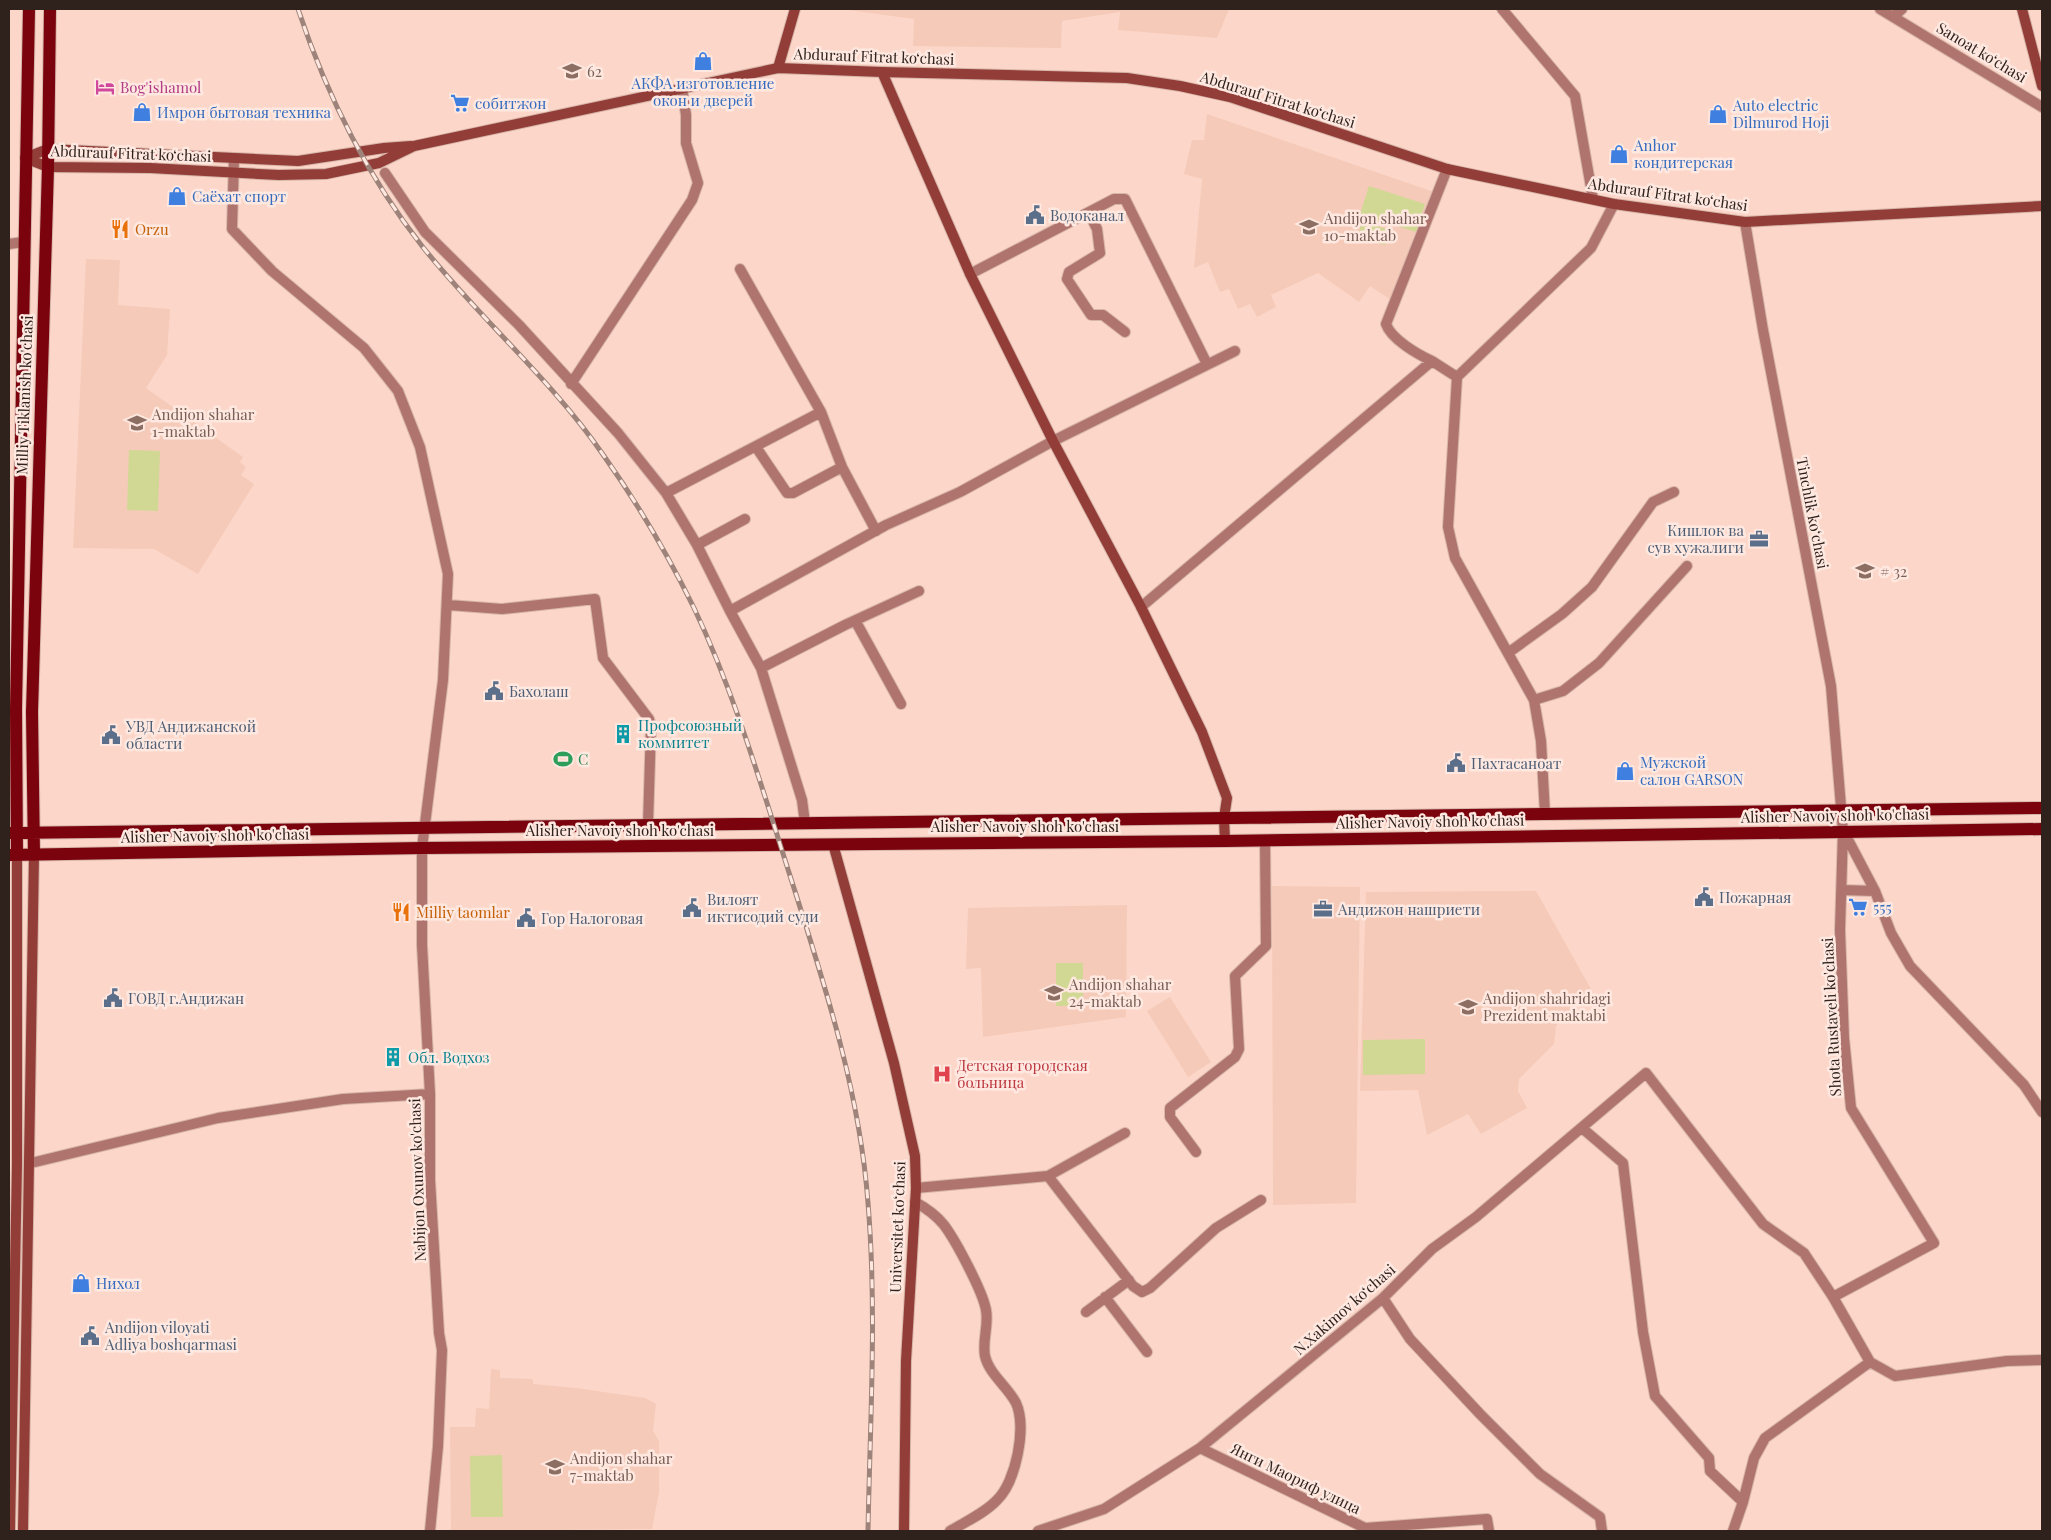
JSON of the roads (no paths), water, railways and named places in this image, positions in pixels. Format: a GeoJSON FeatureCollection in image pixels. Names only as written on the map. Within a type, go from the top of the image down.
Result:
{"type":"FeatureCollection","features":[{"type":"Feature","properties":{"kind":"main road","name":"Milliy Tiklanish ko'chasi"},"geometry":{"type":"LineString","coordinates":[[10,1531],[18,1003],[13,833],[28,9]]}},
{"type":"Feature","properties":{"kind":"main road","name":"Milliy Tiklanish ko'chasi"},"geometry":{"type":"LineString","coordinates":[[23,1531],[31,1164],[30,1077],[34,855],[32,712],[48,167],[50,9]]}},
{"type":"Feature","properties":{"kind":"main road"},"geometry":{"type":"LineString","coordinates":[[778,68],[795,9]]}},
{"type":"Feature","properties":{"kind":"main road"},"geometry":{"type":"LineString","coordinates":[[2022,9],[2042,86]]}},
{"type":"Feature","properties":{"kind":"main road","name":"Abdurauf Fitrat koʻchasi"},"geometry":{"type":"LineString","coordinates":[[25,158],[48,149],[298,162],[384,148],[414,146],[778,68],[1128,78],[1154,81],[1230,98],[1447,169],[1614,204],[1745,222],[2042,206]]}},
{"type":"Feature","properties":{"kind":"main road"},"geometry":{"type":"LineString","coordinates":[[882,72],[970,274],[1053,442],[1141,607],[1202,732],[1227,798],[1224,818],[1225,841]]}},
{"type":"Feature","properties":{"kind":"main road","name":"Abdurauf Fitrat koʻchasi"},"geometry":{"type":"LineString","coordinates":[[25,158],[48,167],[279,175],[326,174],[379,163],[414,146]]}},
{"type":"Feature","properties":{"kind":"main road","name":"Alisher Navoiy shoh ko'chasi"},"geometry":{"type":"LineString","coordinates":[[13,833],[2042,808]]}},
{"type":"Feature","properties":{"kind":"main road"},"geometry":{"type":"LineString","coordinates":[[1689,812],[1689,835]]}},
{"type":"Feature","properties":{"kind":"main road"},"geometry":{"type":"LineString","coordinates":[[1721,812],[1721,834]]}},
{"type":"Feature","properties":{"kind":"main road"},"geometry":{"type":"LineString","coordinates":[[1466,815],[1466,836]]}},
{"type":"Feature","properties":{"kind":"main road"},"geometry":{"type":"LineString","coordinates":[[1083,820],[1083,842]]}},
{"type":"Feature","properties":{"kind":"main road","name":"Alisher Navoiy shoh ko'chasi"},"geometry":{"type":"LineString","coordinates":[[13,855],[422,848],[1225,841],[2042,829]]}},
{"type":"Feature","properties":{"kind":"main road","name":"Universitet kо‘chasi"},"geometry":{"type":"LineString","coordinates":[[833,844],[894,1063],[915,1156],[916,1188],[906,1361],[904,1531]]}},
{"type":"Feature","properties":{"kind":"main road"},"geometry":{"type":"LineString","coordinates":[[18,956],[32,957]]}},
{"type":"Feature","properties":{"kind":"main road"},"geometry":{"type":"LineString","coordinates":[[18,1003],[32,1002]]}},
{"type":"Feature","properties":{"kind":"main road"},"geometry":{"type":"LineString","coordinates":[[17,1077],[30,1077]]}},
{"type":"Feature","properties":{"kind":"main road"},"geometry":{"type":"LineString","coordinates":[[15,1299],[29,1299]]}},
{"type":"Feature","properties":{"kind":"main road"},"geometry":{"type":"LineString","coordinates":[[13,1417],[26,1418]]}},
{"type":"Feature","properties":{"kind":"street"},"geometry":{"type":"LineString","coordinates":[[1502,9],[1575,96],[1593,199]]}},
{"type":"Feature","properties":{"kind":"street","name":"Sanoat koʻchasi"},"geometry":{"type":"LineString","coordinates":[[1880,9],[2042,106]]}},
{"type":"Feature","properties":{"kind":"street"},"geometry":{"type":"LineString","coordinates":[[1893,17],[1902,9]]}},
{"type":"Feature","properties":{"kind":"street"},"geometry":{"type":"LineString","coordinates":[[571,384],[692,200],[698,183],[686,143],[686,115],[682,88]]}},
{"type":"Feature","properties":{"kind":"street","name":"Nabijon Oxunov ko'chasi"},"geometry":{"type":"LineString","coordinates":[[234,158],[232,230],[272,271],[364,348],[398,391],[420,447],[448,574],[444,680],[422,848],[422,945],[430,1094],[430,1180],[439,1333],[442,1350],[438,1446],[430,1531]]}},
{"type":"Feature","properties":{"kind":"street"},"geometry":{"type":"LineString","coordinates":[[1447,169],[1386,324],[1388,331],[1422,356],[1457,377]]}},
{"type":"Feature","properties":{"kind":"street"},"geometry":{"type":"LineString","coordinates":[[385,173],[425,232],[519,325],[571,384],[618,433],[666,494],[696,545],[761,668],[802,800],[805,823]]}},
{"type":"Feature","properties":{"kind":"street"},"geometry":{"type":"LineString","coordinates":[[970,274],[1114,199],[1125,199],[1207,364]]}},
{"type":"Feature","properties":{"kind":"street"},"geometry":{"type":"LineString","coordinates":[[1545,814],[1541,741],[1534,700],[1455,558],[1448,527],[1457,377],[1591,248],[1614,204]]}},
{"type":"Feature","properties":{"kind":"street"},"geometry":{"type":"LineString","coordinates":[[1089,213],[1098,229],[1100,253],[1069,272],[1067,279],[1091,315],[1103,315],[1125,332]]}},
{"type":"Feature","properties":{"kind":"street","name":"Tinchlik kо‘chasi"},"geometry":{"type":"LineString","coordinates":[[1745,222],[1765,339],[1831,686],[1843,831]]}},
{"type":"Feature","properties":{"kind":"street"},"geometry":{"type":"LineString","coordinates":[[9,244],[23,242]]}},
{"type":"Feature","properties":{"kind":"street"},"geometry":{"type":"LineString","coordinates":[[740,269],[821,412],[842,467],[876,531]]}},
{"type":"Feature","properties":{"kind":"street"},"geometry":{"type":"LineString","coordinates":[[730,611],[876,531],[960,492],[1053,442],[1235,351]]}},
{"type":"Feature","properties":{"kind":"street"},"geometry":{"type":"LineString","coordinates":[[1141,607],[1432,361]]}},
{"type":"Feature","properties":{"kind":"street"},"geometry":{"type":"LineString","coordinates":[[666,494],[821,412]]}},
{"type":"Feature","properties":{"kind":"street"},"geometry":{"type":"LineString","coordinates":[[756,447],[787,493],[793,493],[842,467]]}},
{"type":"Feature","properties":{"kind":"street"},"geometry":{"type":"LineString","coordinates":[[1508,653],[1562,614],[1592,587],[1652,502],[1674,492]]}},
{"type":"Feature","properties":{"kind":"street"},"geometry":{"type":"LineString","coordinates":[[696,545],[745,519]]}},
{"type":"Feature","properties":{"kind":"street"},"geometry":{"type":"LineString","coordinates":[[1534,700],[1563,691],[1599,663],[1687,566]]}},
{"type":"Feature","properties":{"kind":"street"},"geometry":{"type":"LineString","coordinates":[[761,668],[845,625],[856,622],[919,591]]}},
{"type":"Feature","properties":{"kind":"street"},"geometry":{"type":"LineString","coordinates":[[448,605],[502,609],[595,599],[603,658],[649,719],[652,726],[648,825]]}},
{"type":"Feature","properties":{"kind":"street"},"geometry":{"type":"LineString","coordinates":[[856,622],[901,704]]}},
{"type":"Feature","properties":{"kind":"street"},"geometry":{"type":"LineString","coordinates":[[1843,831],[1875,891],[1891,932],[1910,966],[2024,1085],[2042,1112]]}},
{"type":"Feature","properties":{"kind":"street","name":"Shota Rustaveli ko'chasi"},"geometry":{"type":"LineString","coordinates":[[1833,1297],[1934,1243],[1852,1108],[1844,1038],[1840,930],[1843,831]]}},
{"type":"Feature","properties":{"kind":"street"},"geometry":{"type":"LineString","coordinates":[[1196,1152],[1170,1117],[1169,1112],[1170,1108],[1235,1057],[1239,1049],[1235,976],[1266,946],[1265,840]]}},
{"type":"Feature","properties":{"kind":"street"},"geometry":{"type":"LineString","coordinates":[[1842,890],[1875,891]]}},
{"type":"Feature","properties":{"kind":"street","name":"N.Xakimov koʻchasi"},"geometry":{"type":"LineString","coordinates":[[1038,1531],[1104,1509],[1200,1448],[1383,1298],[1432,1250],[1476,1217],[1646,1072],[1763,1224],[1804,1253],[1833,1297]]}},
{"type":"Feature","properties":{"kind":"street"},"geometry":{"type":"LineString","coordinates":[[31,1164],[218,1118],[344,1099],[430,1094]]}},
{"type":"Feature","properties":{"kind":"street"},"geometry":{"type":"LineString","coordinates":[[1582,1128],[1623,1163],[1643,1332],[1655,1396],[1709,1458],[1710,1471],[1743,1502]]}},
{"type":"Feature","properties":{"kind":"street"},"geometry":{"type":"LineString","coordinates":[[916,1188],[1048,1176],[1125,1133]]}},
{"type":"Feature","properties":{"kind":"street"},"geometry":{"type":"LineString","coordinates":[[1048,1176],[1128,1280],[1142,1292],[1150,1288],[1216,1228],[1261,1200]]}},
{"type":"Feature","properties":{"kind":"street"},"geometry":{"type":"LineString","coordinates":[[915,1202],[929,1210],[945,1226],[975,1282],[986,1311],[985,1355],[991,1368],[1016,1402],[1019,1411],[1019,1440],[1014,1469],[1008,1484],[996,1501],[950,1531]]}},
{"type":"Feature","properties":{"kind":"street"},"geometry":{"type":"LineString","coordinates":[[1086,1312],[1128,1280]]}},
{"type":"Feature","properties":{"kind":"street"},"geometry":{"type":"LineString","coordinates":[[1105,1297],[1146,1352]]}},
{"type":"Feature","properties":{"kind":"street"},"geometry":{"type":"LineString","coordinates":[[1833,1297],[1870,1362],[1895,1376],[2007,1361],[2042,1360]]}},
{"type":"Feature","properties":{"kind":"street"},"geometry":{"type":"LineString","coordinates":[[1383,1298],[1410,1339],[1466,1400],[1540,1474],[1600,1517],[1602,1531]]}},
{"type":"Feature","properties":{"kind":"street"},"geometry":{"type":"LineString","coordinates":[[1733,1531],[1743,1502],[1754,1458],[1765,1438],[1870,1362]]}},
{"type":"Feature","properties":{"kind":"street","name":"Янги Маориф улица"},"geometry":{"type":"LineString","coordinates":[[1200,1448],[1365,1528],[1487,1519],[1489,1531]]}},
{"type":"Feature","properties":{"kind":"railway"},"geometry":{"type":"LineString","coordinates":[[298,9],[321,72],[335,102],[350,133],[383,191],[422,246],[444,273],[561,401],[617,474],[641,511],[674,569],[694,608],[723,675],[760,780],[818,963],[840,1042],[858,1122],[864,1162],[871,1244],[872,1367],[868,1531]]}},
{"type":"Feature","properties":{"kind":"place","name":"АКФА изготовление окон и дверей"},"geometry":{"type":"Point","coordinates":[703,61]}},
{"type":"Feature","properties":{"kind":"place","name":"62"},"geometry":{"type":"Point","coordinates":[572,71]}},
{"type":"Feature","properties":{"kind":"place","name":"Bog'ishamol"},"geometry":{"type":"Point","coordinates":[105,87]}},
{"type":"Feature","properties":{"kind":"place","name":"собитжон"},"geometry":{"type":"Point","coordinates":[460,103]}},
{"type":"Feature","properties":{"kind":"place","name":"Имрон бытовая техника"},"geometry":{"type":"Point","coordinates":[142,112]}},
{"type":"Feature","properties":{"kind":"place","name":"Auto electric Dilmurod Hoji"},"geometry":{"type":"Point","coordinates":[1718,114]}},
{"type":"Feature","properties":{"kind":"place","name":"Anhor кондитерская"},"geometry":{"type":"Point","coordinates":[1619,154]}},
{"type":"Feature","properties":{"kind":"place","name":"Саёхат спорт"},"geometry":{"type":"Point","coordinates":[177,196]}},
{"type":"Feature","properties":{"kind":"place","name":"Водоканал"},"geometry":{"type":"Point","coordinates":[1035,215]}},
{"type":"Feature","properties":{"kind":"place","name":"Andijon shahar 10-maktab"},"geometry":{"type":"Point","coordinates":[1309,227]}},
{"type":"Feature","properties":{"kind":"place","name":"Orzu"},"geometry":{"type":"Point","coordinates":[120,229]}},
{"type":"Feature","properties":{"kind":"place","name":"Andijon shahar 1-maktab"},"geometry":{"type":"Point","coordinates":[137,423]}},
{"type":"Feature","properties":{"kind":"place","name":"Кишлок ва сув хужалиги"},"geometry":{"type":"Point","coordinates":[1759,539]}},
{"type":"Feature","properties":{"kind":"place","name":"# 32"},"geometry":{"type":"Point","coordinates":[1865,571]}},
{"type":"Feature","properties":{"kind":"place","name":"Бахолаш"},"geometry":{"type":"Point","coordinates":[494,691]}},
{"type":"Feature","properties":{"kind":"place","name":"Профсоюзный коммитет"},"geometry":{"type":"Point","coordinates":[623,734]}},
{"type":"Feature","properties":{"kind":"place","name":"УВД Андижанской области"},"geometry":{"type":"Point","coordinates":[111,735]}},
{"type":"Feature","properties":{"kind":"place","name":"С"},"geometry":{"type":"Point","coordinates":[563,759]}},
{"type":"Feature","properties":{"kind":"place","name":"Пахтасаноат"},"geometry":{"type":"Point","coordinates":[1456,763]}},
{"type":"Feature","properties":{"kind":"place","name":"Мужской салон GARSON"},"geometry":{"type":"Point","coordinates":[1625,771]}},
{"type":"Feature","properties":{"kind":"place","name":"Пожарная"},"geometry":{"type":"Point","coordinates":[1704,897]}},
{"type":"Feature","properties":{"kind":"place","name":"555"},"geometry":{"type":"Point","coordinates":[1858,907]}},
{"type":"Feature","properties":{"kind":"place","name":"Вилоят иктисодий суди"},"geometry":{"type":"Point","coordinates":[692,908]}},
{"type":"Feature","properties":{"kind":"place","name":"Андижон нашриети"},"geometry":{"type":"Point","coordinates":[1323,909]}},
{"type":"Feature","properties":{"kind":"place","name":"Milliy taomlar"},"geometry":{"type":"Point","coordinates":[401,912]}},
{"type":"Feature","properties":{"kind":"place","name":"Гор Налоговая"},"geometry":{"type":"Point","coordinates":[526,918]}},
{"type":"Feature","properties":{"kind":"place","name":"Andijon shahar 24-maktab"},"geometry":{"type":"Point","coordinates":[1054,993]}},
{"type":"Feature","properties":{"kind":"place","name":"ГОВД г.Андижан"},"geometry":{"type":"Point","coordinates":[113,998]}},
{"type":"Feature","properties":{"kind":"place","name":"Andijon shahridagi Prezident maktabi"},"geometry":{"type":"Point","coordinates":[1468,1007]}},
{"type":"Feature","properties":{"kind":"place","name":"Обл. Водхоз"},"geometry":{"type":"Point","coordinates":[393,1057]}},
{"type":"Feature","properties":{"kind":"place","name":"Детская городская больница"},"geometry":{"type":"Point","coordinates":[942,1074]}},
{"type":"Feature","properties":{"kind":"place","name":"Нихол"},"geometry":{"type":"Point","coordinates":[81,1283]}},
{"type":"Feature","properties":{"kind":"place","name":"Andijon viloyati Adliya boshqarmasi"},"geometry":{"type":"Point","coordinates":[90,1336]}},
{"type":"Feature","properties":{"kind":"place","name":"Andijon shahar 7-maktab"},"geometry":{"type":"Point","coordinates":[555,1467]}}]}
